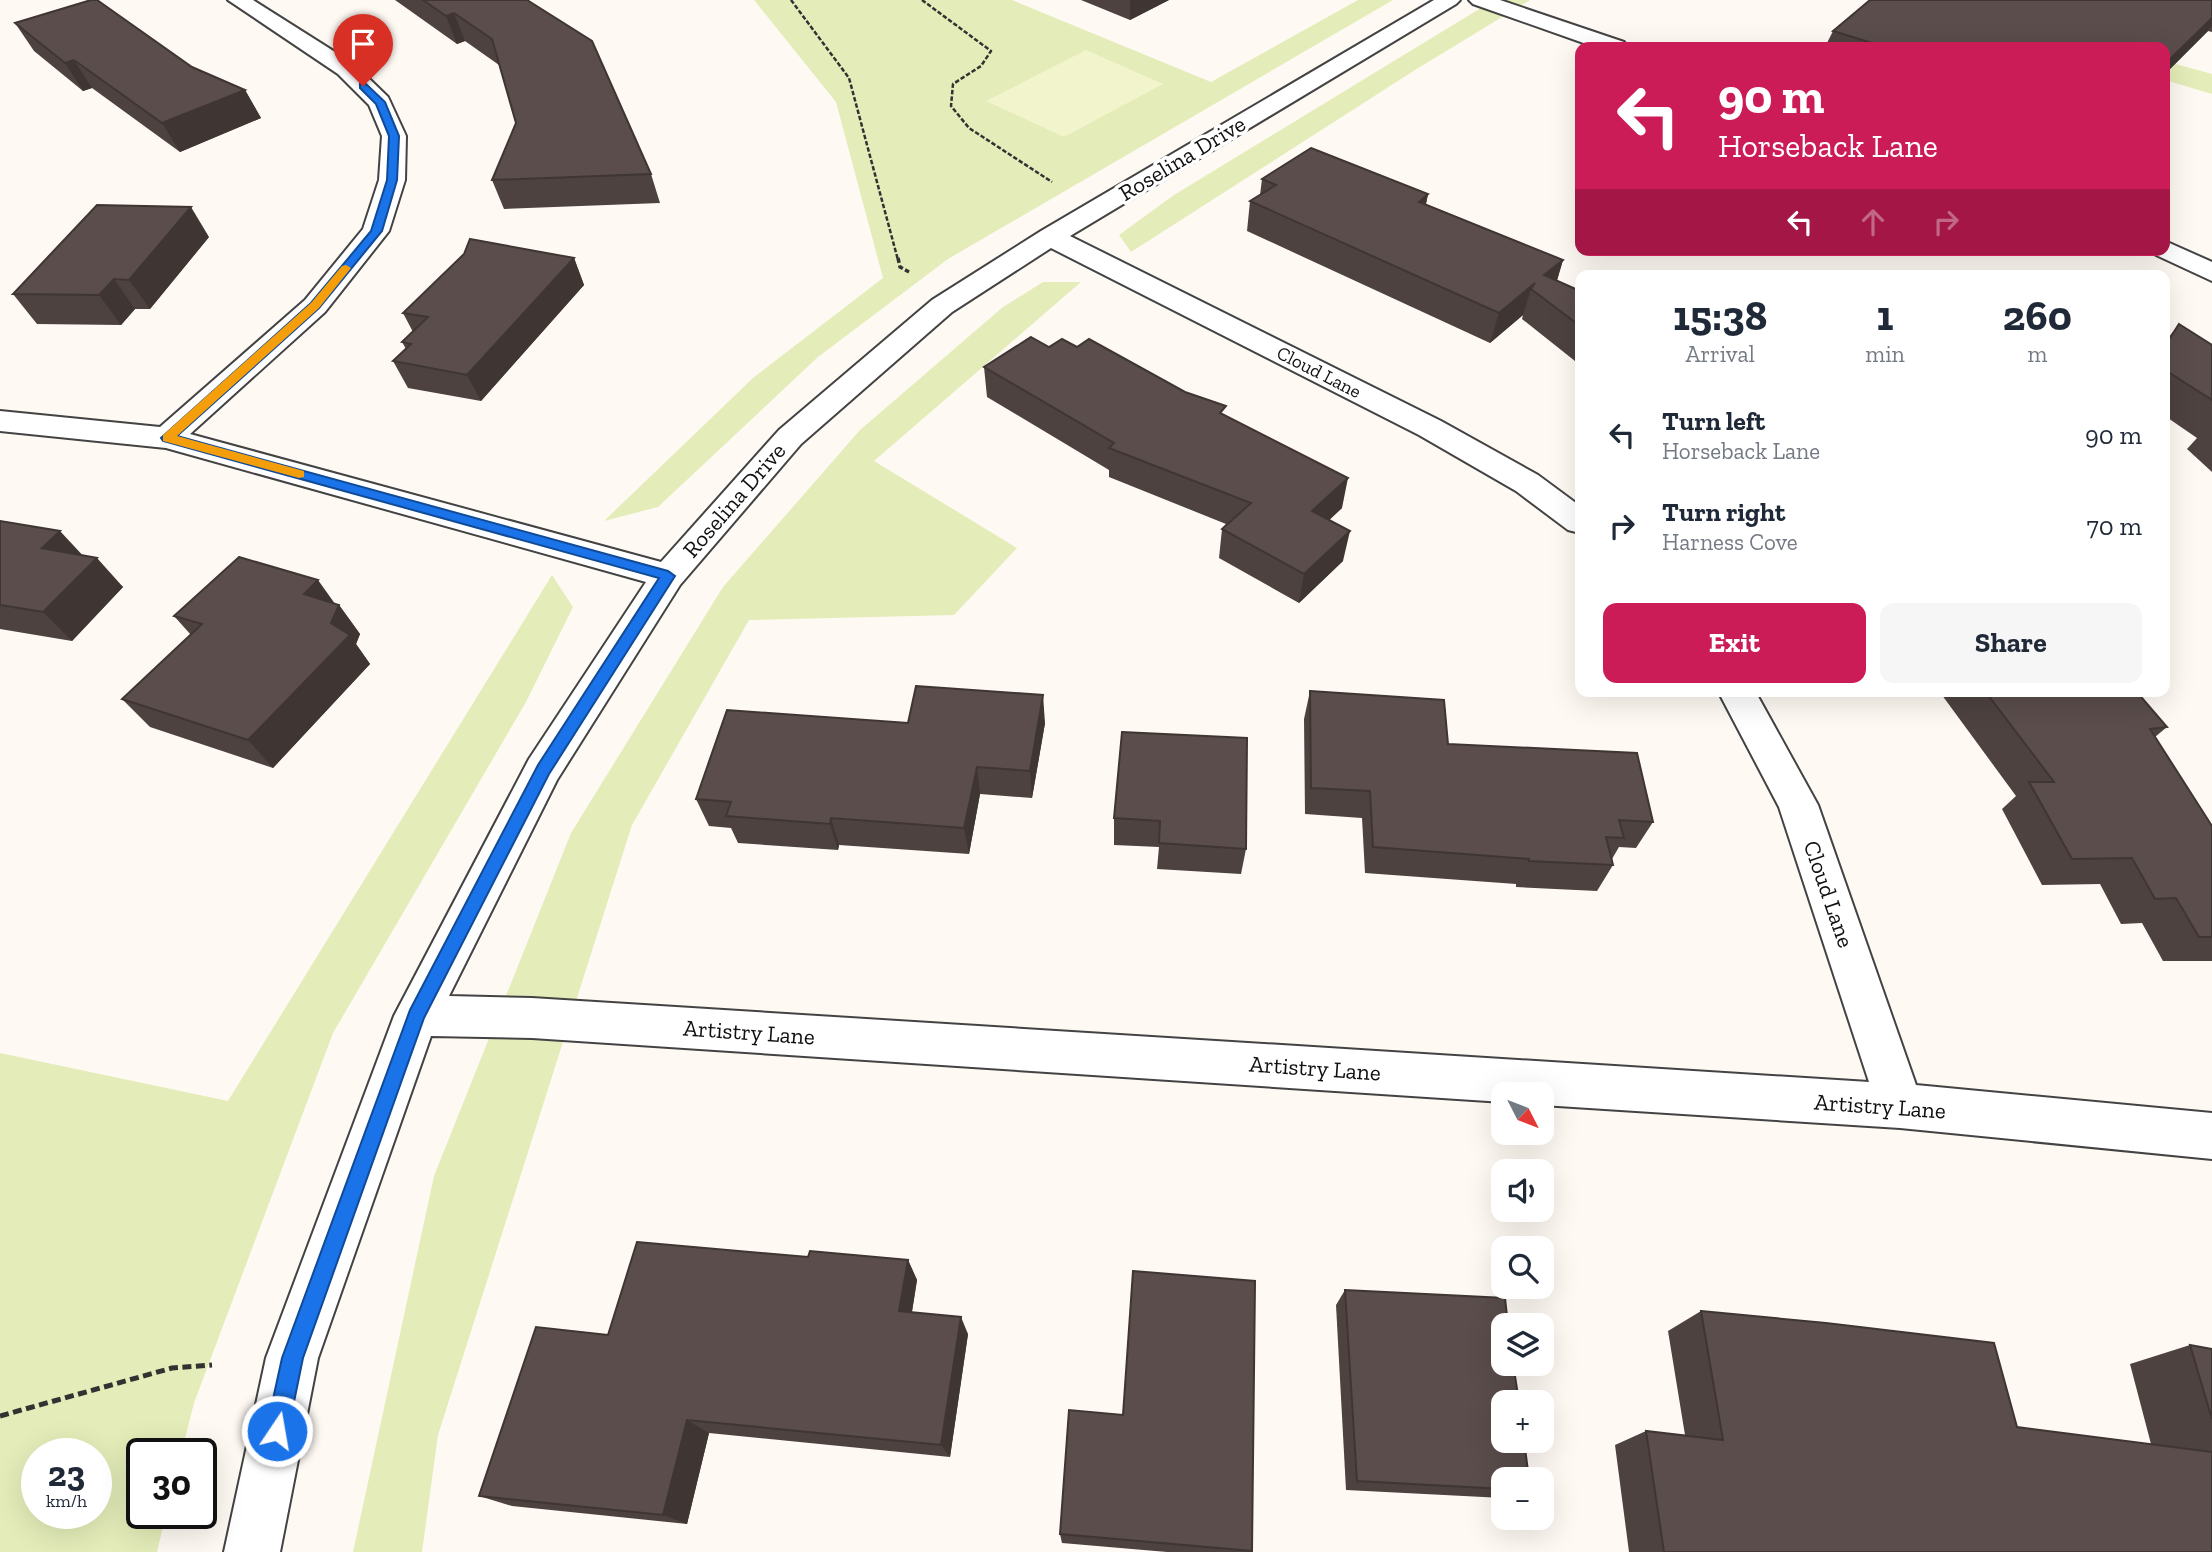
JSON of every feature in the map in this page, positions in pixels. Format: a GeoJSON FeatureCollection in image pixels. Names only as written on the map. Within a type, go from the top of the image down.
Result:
{"type":"FeatureCollection","features":[{"type":"Feature","properties":{"kind":"street"},"geometry":{"type":"LineString","coordinates":[[167,438],[315,306],[376,231],[392,180],[394,136],[380,102],[346,69],[239,0]]}},
{"type":"Feature","properties":{"kind":"street","name":"Roselina Drive"},"geometry":{"type":"LineString","coordinates":[[252,1552],[292,1358],[416,1016],[543,770],[668,576],[790,437],[942,306],[1050,237],[1449,0]]}},
{"type":"Feature","properties":{"kind":"street"},"geometry":{"type":"LineString","coordinates":[[1480,0],[1602,42]]}},
{"type":"Feature","properties":{"kind":"street","name":"Cloud Lane"},"geometry":{"type":"LineString","coordinates":[[1050,237],[1430,428],[1527,483],[1575,518]]}},
{"type":"Feature","properties":{"kind":"street"},"geometry":{"type":"LineString","coordinates":[[2170,252],[2212,273]]}},
{"type":"Feature","properties":{"kind":"street"},"geometry":{"type":"LineString","coordinates":[[0,421],[167,438],[668,576]]}},
{"type":"Feature","properties":{"kind":"street","name":"Cloud Lane"},"geometry":{"type":"LineString","coordinates":[[1739,697],[1798,805],[1844,935],[1899,1106]]}},
{"type":"Feature","properties":{"kind":"street","name":"Artistry Lane"},"geometry":{"type":"LineString","coordinates":[[416,1016],[531,1018],[1899,1106],[2212,1136]]}},
{"type":"Feature","properties":{"kind":"path"},"geometry":{"type":"LineString","coordinates":[[791,0],[849,78],[900,267],[913,275]]}},
{"type":"Feature","properties":{"kind":"path"},"geometry":{"type":"LineString","coordinates":[[922,0],[971,34],[990,51],[981,66],[953,84],[951,106],[970,128],[1058,186]]}},
{"type":"Feature","properties":{"kind":"path"},"geometry":{"type":"LineString","coordinates":[[0,1416],[172,1368],[212,1365]]}},
{"type":"Feature","properties":{"kind":"green space"},"geometry":{"type":"Polygon","coordinates":[[[754,0],[1012,0],[1211,82],[1358,0],[1393,0],[948,259],[818,357],[658,507],[604,521],[753,378],[883,278],[836,102],[754,0]]]}},
{"type":"Feature","properties":{"kind":"green space"},"geometry":{"type":"Polygon","coordinates":[[[1494,0],[1530,0],[1415,70],[1131,252],[1119,235],[1174,195],[1494,0]]]}},
{"type":"Feature","properties":{"kind":"green space"},"geometry":{"type":"Polygon","coordinates":[[[1086,50],[1163,84],[1064,137],[986,101],[1086,50]]]}},
{"type":"Feature","properties":{"kind":"green space"},"geometry":{"type":"Polygon","coordinates":[[[2170,62],[2212,74],[2212,94],[2170,81],[2170,62]]]}},
{"type":"Feature","properties":{"kind":"green space"},"geometry":{"type":"Polygon","coordinates":[[[1043,282],[1081,282],[874,461],[1017,548],[954,615],[749,620],[632,825],[438,1435],[422,1552],[353,1552],[434,1176],[571,833],[723,587],[860,430],[1003,307],[1043,282]]]}},
{"type":"Feature","properties":{"kind":"green space"},"geometry":{"type":"Polygon","coordinates":[[[552,575],[573,607],[526,702],[333,1033],[194,1403],[185,1438],[126,1438],[126,1529],[162,1529],[157,1552],[0,1552],[0,1053],[228,1101],[552,575]]]}},
{"type":"Feature","properties":{"kind":"building"},"geometry":{"type":"Polygon","coordinates":[[[97,0],[192,67],[245,90],[162,123],[74,60],[65,63],[15,23],[97,0]]]}},
{"type":"Feature","properties":{"kind":"building"},"geometry":{"type":"Polygon","coordinates":[[[423,0],[527,0],[592,41],[651,174],[492,180],[516,123],[492,39],[454,13],[446,16],[423,0]]]}},
{"type":"Feature","properties":{"kind":"building"},"geometry":{"type":"Polygon","coordinates":[[[1870,0],[2212,0],[2212,18],[2170,59],[2170,42],[1869,42],[1833,31],[1870,0]]]}},
{"type":"Feature","properties":{"kind":"building"},"geometry":{"type":"Polygon","coordinates":[[[1311,148],[1428,194],[1419,202],[1563,260],[1544,275],[1575,289],[1575,322],[1531,289],[1535,283],[1499,313],[1250,201],[1276,185],[1262,179],[1311,148]]]}},
{"type":"Feature","properties":{"kind":"building"},"geometry":{"type":"Polygon","coordinates":[[[97,205],[191,207],[129,280],[114,279],[99,295],[13,294],[97,205]]]}},
{"type":"Feature","properties":{"kind":"building"},"geometry":{"type":"Polygon","coordinates":[[[470,239],[574,258],[467,375],[393,361],[411,344],[402,342],[428,317],[403,313],[464,254],[470,239]]]}},
{"type":"Feature","properties":{"kind":"building"},"geometry":{"type":"Polygon","coordinates":[[[2179,324],[2212,345],[2212,400],[2170,373],[2170,338],[2179,324]]]}},
{"type":"Feature","properties":{"kind":"building"},"geometry":{"type":"Polygon","coordinates":[[[1031,337],[1049,347],[1062,339],[1077,347],[1089,339],[1185,392],[1226,406],[1220,413],[1348,478],[1312,511],[1350,531],[1304,574],[1222,529],[1251,503],[1109,448],[1114,443],[984,367],[1031,337]]]}},
{"type":"Feature","properties":{"kind":"building"},"geometry":{"type":"Polygon","coordinates":[[[0,521],[60,531],[42,548],[97,558],[43,612],[0,605],[0,521]]]}},
{"type":"Feature","properties":{"kind":"building"},"geometry":{"type":"Polygon","coordinates":[[[239,557],[318,580],[304,594],[339,605],[331,623],[350,635],[248,740],[122,699],[202,624],[174,616],[239,557]]]}},
{"type":"Feature","properties":{"kind":"building"},"geometry":{"type":"Polygon","coordinates":[[[916,686],[1043,695],[1030,771],[977,767],[964,828],[831,818],[830,824],[726,816],[731,802],[696,799],[727,710],[908,723],[916,686]]]}},
{"type":"Feature","properties":{"kind":"building"},"geometry":{"type":"Polygon","coordinates":[[[1310,691],[1444,700],[1448,744],[1637,753],[1653,822],[1619,820],[1624,838],[1606,837],[1613,865],[1529,861],[1373,847],[1370,791],[1311,788],[1310,691]]]}},
{"type":"Feature","properties":{"kind":"building"},"geometry":{"type":"Polygon","coordinates":[[[1990,697],[2141,697],[2167,727],[2150,729],[2212,826],[2212,937],[2199,937],[2176,898],[2155,899],[2132,858],[2072,859],[2029,782],[2054,782],[1990,697]]]}},
{"type":"Feature","properties":{"kind":"building"},"geometry":{"type":"Polygon","coordinates":[[[1122,732],[1247,738],[1246,849],[1159,843],[1160,821],[1114,818],[1122,732]]]}},
{"type":"Feature","properties":{"kind":"building"},"geometry":{"type":"Polygon","coordinates":[[[637,1242],[808,1257],[810,1251],[908,1260],[899,1311],[961,1317],[941,1445],[687,1420],[663,1515],[479,1496],[536,1327],[608,1335],[637,1242]]]}},
{"type":"Feature","properties":{"kind":"building"},"geometry":{"type":"Polygon","coordinates":[[[1133,1271],[1255,1281],[1252,1551],[1060,1534],[1069,1410],[1123,1415],[1133,1271]]]}},
{"type":"Feature","properties":{"kind":"building"},"geometry":{"type":"Polygon","coordinates":[[[1345,1290],[1505,1299],[1507,1313],[1491,1313],[1491,1376],[1515,1376],[1517,1390],[1491,1390],[1491,1453],[1526,1453],[1527,1467],[1491,1467],[1491,1488],[1357,1481],[1345,1290]]]}},
{"type":"Feature","properties":{"kind":"building"},"geometry":{"type":"Polygon","coordinates":[[[1701,1311],[1994,1343],[2017,1427],[2212,1452],[2212,1552],[1664,1552],[1646,1431],[1723,1440],[1701,1311]]]}},
{"type":"Feature","properties":{"kind":"building"},"geometry":{"type":"Polygon","coordinates":[[[2190,1345],[2212,1349],[2212,1419],[2190,1345]]]}},
{"type":"Feature","properties":{"kind":"slow traffic"},"geometry":{"type":"LineString","coordinates":[[299,474],[167,438],[315,306],[346,268]]}},
{"type":"Feature","properties":{"kind":"route"},"geometry":{"type":"LineString","coordinates":[[277,1431],[292,1358],[416,1016],[543,770],[668,576],[167,438],[315,306],[376,231],[392,180],[394,136],[380,102],[363,86]]}}]}
